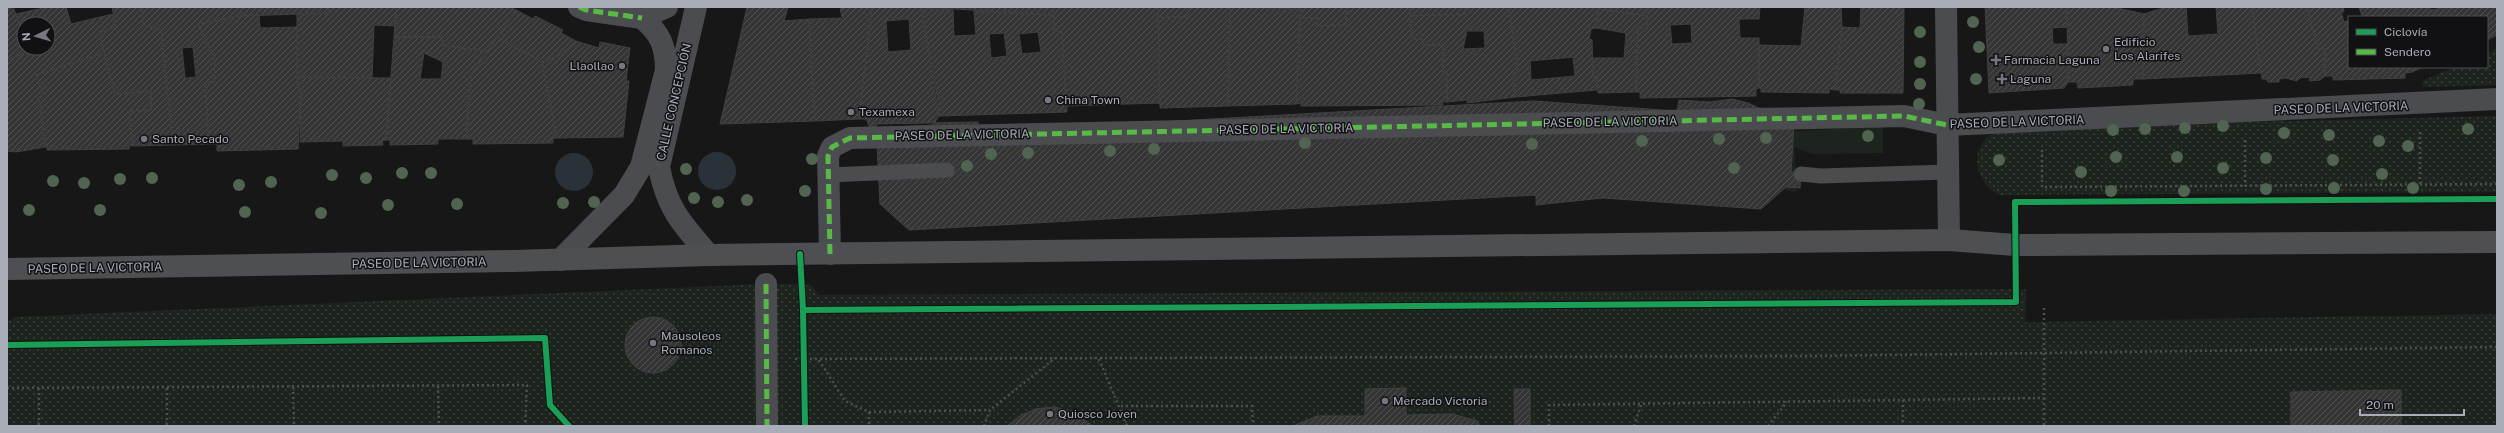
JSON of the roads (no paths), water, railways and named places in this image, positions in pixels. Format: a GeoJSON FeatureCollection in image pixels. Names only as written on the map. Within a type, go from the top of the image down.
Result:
{"type":"FeatureCollection","features":[{"type":"Feature","properties":{"kind":"main road","name":"PASEO DE LA VICTORIA"},"geometry":{"type":"LineString","coordinates":[[7,269],[560,260],[709,255],[1949,240],[2016,245],[2497,242]]}},
{"type":"Feature","properties":{"kind":"street"},"geometry":{"type":"LineString","coordinates":[[579,7],[586,10],[642,18],[667,7]]}},
{"type":"Feature","properties":{"kind":"street","name":"CALLE CONCEPCIÓN"},"geometry":{"type":"LineString","coordinates":[[696,7],[659,167],[663,191],[675,215],[709,255]]}},
{"type":"Feature","properties":{"kind":"street"},"geometry":{"type":"LineString","coordinates":[[1946,7],[1949,240]]}},
{"type":"Feature","properties":{"kind":"street","name":"CALLE CONCEPCIÓN"},"geometry":{"type":"LineString","coordinates":[[560,260],[624,195],[641,167],[666,70],[666,55],[659,34],[642,18]]}},
{"type":"Feature","properties":{"kind":"street","name":"PASEO DE LA VICTORIA"},"geometry":{"type":"LineString","coordinates":[[830,254],[828,156],[832,147],[850,138],[1904,116],[1947,125],[2497,99]]}},
{"type":"Feature","properties":{"kind":"street"},"geometry":{"type":"LineString","coordinates":[[766,284],[767,426]]}},
{"type":"Feature","properties":{"kind":"lane"},"geometry":{"type":"LineString","coordinates":[[828,175],[947,170]]}},
{"type":"Feature","properties":{"kind":"lane"},"geometry":{"type":"LineString","coordinates":[[1801,174],[1820,176],[1948,172]]}},
{"type":"Feature","properties":{"kind":"place","name":"Edificio Los Alarifes"},"geometry":{"type":"Point","coordinates":[2106,49]}},
{"type":"Feature","properties":{"kind":"place","name":"Farmacia Laguna"},"geometry":{"type":"Point","coordinates":[1996,60]}},
{"type":"Feature","properties":{"kind":"place","name":"Llaollao"},"geometry":{"type":"Point","coordinates":[622,66]}},
{"type":"Feature","properties":{"kind":"place","name":"Laguna"},"geometry":{"type":"Point","coordinates":[2002,79]}},
{"type":"Feature","properties":{"kind":"place","name":"China Town"},"geometry":{"type":"Point","coordinates":[1048,100]}},
{"type":"Feature","properties":{"kind":"place","name":"Texamexa"},"geometry":{"type":"Point","coordinates":[851,112]}},
{"type":"Feature","properties":{"kind":"place","name":"Santo Pecado"},"geometry":{"type":"Point","coordinates":[144,139]}},
{"type":"Feature","properties":{"kind":"place","name":"Mausoleos Romanos"},"geometry":{"type":"Point","coordinates":[653,343]}},
{"type":"Feature","properties":{"kind":"place","name":"Mercado Victoria"},"geometry":{"type":"Point","coordinates":[1385,401]}},
{"type":"Feature","properties":{"kind":"place","name":"Quiosco Joven"},"geometry":{"type":"Point","coordinates":[1050,414]}}]}
